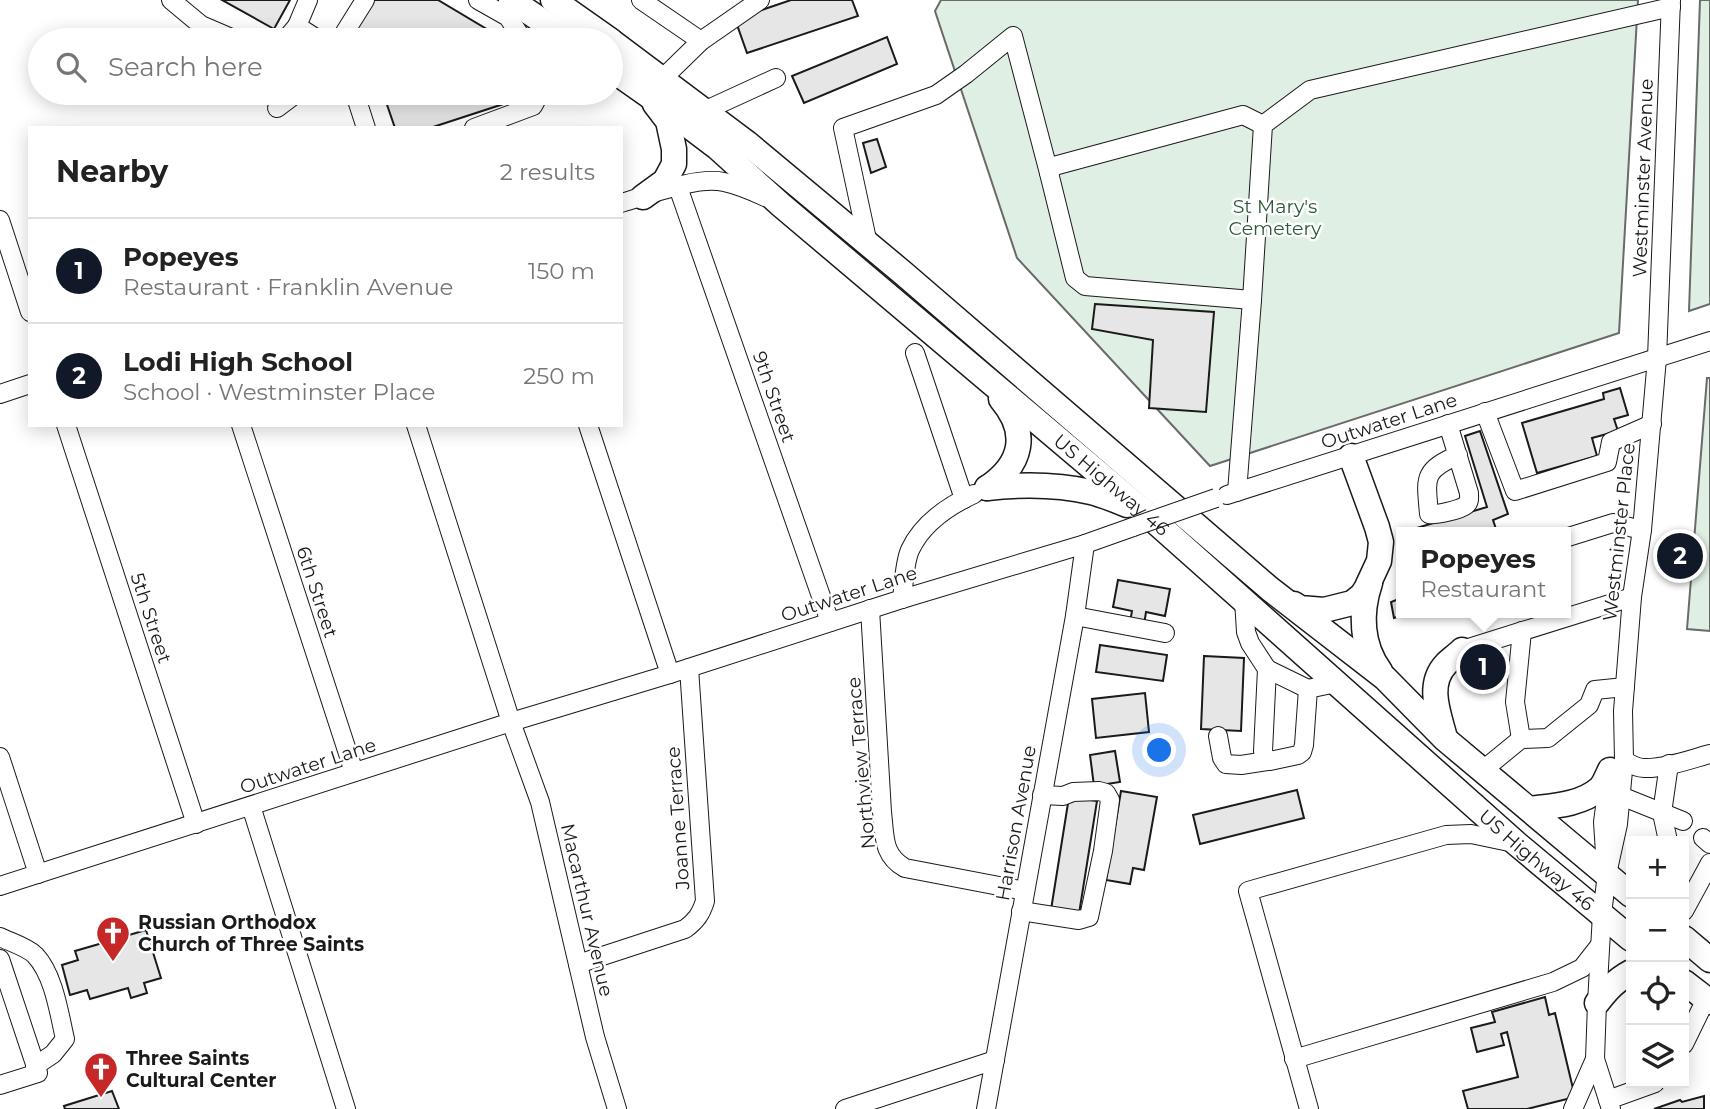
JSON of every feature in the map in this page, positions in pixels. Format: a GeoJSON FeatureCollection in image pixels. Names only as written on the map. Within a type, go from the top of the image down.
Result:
{"type":"FeatureCollection","features":[{"type":"Feature","properties":{"kind":"highway"},"geometry":{"type":"LineString","coordinates":[[511,0],[552,28]]}},
{"type":"Feature","properties":{"kind":"highway","name":"US Highway 46"},"geometry":{"type":"LineString","coordinates":[[553,0],[593,28]]}},
{"type":"Feature","properties":{"kind":"highway","name":"US Highway 46"},"geometry":{"type":"LineString","coordinates":[[623,54],[718,148],[781,205],[980,374],[1138,518],[1244,600],[1517,844],[1626,935]]}},
{"type":"Feature","properties":{"kind":"highway","name":"US Highway 46"},"geometry":{"type":"LineString","coordinates":[[623,74],[704,111],[747,143],[1270,589],[1385,678],[1445,738],[1626,890]]}},
{"type":"Feature","properties":{"kind":"highway"},"geometry":{"type":"LineString","coordinates":[[632,200],[665,181],[674,164],[668,121],[655,87]]}},
{"type":"Feature","properties":{"kind":"highway"},"geometry":{"type":"LineString","coordinates":[[980,374],[1011,411],[1019,440],[1011,467],[1001,479],[988,488]]}},
{"type":"Feature","properties":{"kind":"highway"},"geometry":{"type":"LineString","coordinates":[[1270,589],[1300,608],[1324,610],[1352,603],[1362,595],[1379,561],[1381,542],[1351,456]]}},
{"type":"Feature","properties":{"kind":"highway"},"geometry":{"type":"LineString","coordinates":[[988,488],[1022,484],[1061,486],[1093,492],[1138,518]]}},
{"type":"Feature","properties":{"kind":"highway"},"geometry":{"type":"LineString","coordinates":[[1371,579],[1365,601],[1363,626],[1370,654],[1385,678]]}},
{"type":"Feature","properties":{"kind":"highway"},"geometry":{"type":"LineString","coordinates":[[1445,738],[1436,703],[1436,680],[1444,666],[1462,650]]}},
{"type":"Feature","properties":{"kind":"highway"},"geometry":{"type":"LineString","coordinates":[[1529,809],[1584,798],[1601,788],[1617,765]]}},
{"type":"Feature","properties":{"kind":"highway"},"geometry":{"type":"LineString","coordinates":[[1689,942],[1710,960]]}},
{"type":"Feature","properties":{"kind":"highway"},"geometry":{"type":"LineString","coordinates":[[1597,1003],[1612,985],[1626,974]]}},
{"type":"Feature","properties":{"kind":"highway"},"geometry":{"type":"LineString","coordinates":[[1689,986],[1708,1001]]}},
{"type":"Feature","properties":{"kind":"street"},"geometry":{"type":"LineString","coordinates":[[171,0],[210,28]]}},
{"type":"Feature","properties":{"kind":"street"},"geometry":{"type":"LineString","coordinates":[[294,28],[309,0]]}},
{"type":"Feature","properties":{"kind":"street"},"geometry":{"type":"LineString","coordinates":[[348,28],[365,0]]}},
{"type":"Feature","properties":{"kind":"street"},"geometry":{"type":"LineString","coordinates":[[478,0],[508,17],[515,28]]}},
{"type":"Feature","properties":{"kind":"street"},"geometry":{"type":"LineString","coordinates":[[640,0],[701,41]]}},
{"type":"Feature","properties":{"kind":"street"},"geometry":{"type":"LineString","coordinates":[[655,87],[701,41],[760,0]]}},
{"type":"Feature","properties":{"kind":"street"},"geometry":{"type":"LineString","coordinates":[[1237,492],[1263,125],[1310,90],[1671,3]]}},
{"type":"Feature","properties":{"kind":"street","name":"Westminster Avenue"},"geometry":{"type":"LineString","coordinates":[[1657,358],[1671,3]]}},
{"type":"Feature","properties":{"kind":"street"},"geometry":{"type":"LineString","coordinates":[[868,244],[843,128],[936,96],[1013,36],[1074,278],[1085,286],[1252,300]]}},
{"type":"Feature","properties":{"kind":"street"},"geometry":{"type":"LineString","coordinates":[[704,111],[776,78]]}},
{"type":"Feature","properties":{"kind":"street"},"geometry":{"type":"LineString","coordinates":[[277,108],[281,105]]}},
{"type":"Feature","properties":{"kind":"street"},"geometry":{"type":"LineString","coordinates":[[359,105],[365,126]]}},
{"type":"Feature","properties":{"kind":"street"},"geometry":{"type":"LineString","coordinates":[[479,126],[534,105]]}},
{"type":"Feature","properties":{"kind":"street"},"geometry":{"type":"LineString","coordinates":[[1049,173],[1054,166],[1243,115],[1263,125]]}},
{"type":"Feature","properties":{"kind":"street"},"geometry":{"type":"LineString","coordinates":[[632,200],[704,180],[722,181],[747,189],[781,205]]}},
{"type":"Feature","properties":{"kind":"street","name":"9th Street"},"geometry":{"type":"LineString","coordinates":[[678,187],[830,622]]}},
{"type":"Feature","properties":{"kind":"street"},"geometry":{"type":"LineString","coordinates":[[0,220],[28,307]]}},
{"type":"Feature","properties":{"kind":"street","name":"Outwater Lane"},"geometry":{"type":"LineString","coordinates":[[0,886],[870,609],[1085,544],[1138,518],[1237,492],[1710,341]]}},
{"type":"Feature","properties":{"kind":"street"},"geometry":{"type":"LineString","coordinates":[[915,353],[964,499]]}},
{"type":"Feature","properties":{"kind":"street","name":"Westminster Place"},"geometry":{"type":"LineString","coordinates":[[1607,874],[1603,822],[1617,765],[1657,358]]}},
{"type":"Feature","properties":{"kind":"street"},"geometry":{"type":"LineString","coordinates":[[0,394],[28,385]]}},
{"type":"Feature","properties":{"kind":"street"},"geometry":{"type":"LineString","coordinates":[[1485,412],[1515,491],[1607,462],[1611,442],[1652,424]]}},
{"type":"Feature","properties":{"kind":"street"},"geometry":{"type":"LineString","coordinates":[[1448,424],[1458,455]]}},
{"type":"Feature","properties":{"kind":"street","name":"5th Street"},"geometry":{"type":"LineString","coordinates":[[67,427],[196,824]]}},
{"type":"Feature","properties":{"kind":"street","name":"6th Street"},"geometry":{"type":"LineString","coordinates":[[242,427],[354,772]]}},
{"type":"Feature","properties":{"kind":"street","name":"Macarthur Avenue"},"geometry":{"type":"LineString","coordinates":[[417,427],[540,802],[595,1037],[617,1109]]}},
{"type":"Feature","properties":{"kind":"street"},"geometry":{"type":"LineString","coordinates":[[588,427],[670,674]]}},
{"type":"Feature","properties":{"kind":"street"},"geometry":{"type":"LineString","coordinates":[[902,599],[909,552],[925,525],[964,499],[988,488]]}},
{"type":"Feature","properties":{"kind":"street"},"geometry":{"type":"LineString","coordinates":[[1571,536],[1613,523],[1642,530]]}},
{"type":"Feature","properties":{"kind":"street","name":"Harrison Avenue"},"geometry":{"type":"LineString","coordinates":[[986,1109],[1085,544]]}},
{"type":"Feature","properties":{"kind":"street"},"geometry":{"type":"LineString","coordinates":[[1571,612],[1632,597]]}},
{"type":"Feature","properties":{"kind":"street"},"geometry":{"type":"LineString","coordinates":[[1244,600],[1246,632],[1267,669],[1308,689],[1336,683]]}},
{"type":"Feature","properties":{"kind":"street","name":"Northview Terrace"},"geometry":{"type":"LineString","coordinates":[[870,609],[883,812],[889,855],[905,868],[1025,891]]}},
{"type":"Feature","properties":{"kind":"street"},"geometry":{"type":"LineString","coordinates":[[1074,616],[1165,633]]}},
{"type":"Feature","properties":{"kind":"street"},"geometry":{"type":"LineString","coordinates":[[1462,650],[1522,631],[1544,618]]}},
{"type":"Feature","properties":{"kind":"street"},"geometry":{"type":"LineString","coordinates":[[1521,739],[1515,702],[1522,631]]}},
{"type":"Feature","properties":{"kind":"street","name":"Joanne Terrace"},"geometry":{"type":"LineString","coordinates":[[578,964],[685,929],[701,912],[705,901],[689,668]]}},
{"type":"Feature","properties":{"kind":"street"},"geometry":{"type":"LineString","coordinates":[[1267,669],[1263,751],[1267,761]]}},
{"type":"Feature","properties":{"kind":"street"},"geometry":{"type":"LineString","coordinates":[[1483,770],[1521,739],[1548,738],[1589,705],[1595,690],[1625,687]]}},
{"type":"Feature","properties":{"kind":"street"},"geometry":{"type":"LineString","coordinates":[[1218,736],[1222,758],[1226,764],[1241,765],[1298,755],[1304,745],[1308,689]]}},
{"type":"Feature","properties":{"kind":"street"},"geometry":{"type":"LineString","coordinates":[[1617,765],[1646,768],[1710,754]]}},
{"type":"Feature","properties":{"kind":"street"},"geometry":{"type":"LineString","coordinates":[[0,757],[38,874]]}},
{"type":"Feature","properties":{"kind":"street"},"geometry":{"type":"LineString","coordinates":[[1667,836],[1662,813],[1668,764]]}},
{"type":"Feature","properties":{"kind":"street","name":"Westminster Place"},"geometry":{"type":"LineString","coordinates":[[1573,1109],[1595,1059],[1602,914],[1618,824],[1620,796],[1617,765]]}},
{"type":"Feature","properties":{"kind":"street"},"geometry":{"type":"LineString","coordinates":[[1021,911],[1079,920],[1089,917],[1103,851],[1110,800],[1106,793],[1099,791],[1073,792],[1063,796],[1042,795]]}},
{"type":"Feature","properties":{"kind":"street"},"geometry":{"type":"LineString","coordinates":[[1620,796],[1683,821]]}},
{"type":"Feature","properties":{"kind":"street"},"geometry":{"type":"LineString","coordinates":[[251,806],[346,1109]]}},
{"type":"Feature","properties":{"kind":"street"},"geometry":{"type":"LineString","coordinates":[[1309,1109],[1248,891],[1446,835],[1471,834],[1517,844]]}},
{"type":"Feature","properties":{"kind":"street"},"geometry":{"type":"LineString","coordinates":[[1689,902],[1710,863]]}},
{"type":"Feature","properties":{"kind":"street"},"geometry":{"type":"LineString","coordinates":[[0,937],[34,954],[48,974],[59,1010],[65,1039],[53,1054],[35,1066]]}},
{"type":"Feature","properties":{"kind":"street"},"geometry":{"type":"LineString","coordinates":[[1294,1059],[1553,982],[1582,968],[1600,945]]}},
{"type":"Feature","properties":{"kind":"street"},"geometry":{"type":"LineString","coordinates":[[0,960],[38,1073],[0,1085]]}},
{"type":"Feature","properties":{"kind":"street"},"geometry":{"type":"LineString","coordinates":[[1689,1035],[1708,1001]]}},
{"type":"Feature","properties":{"kind":"street"},"geometry":{"type":"LineString","coordinates":[[1595,1059],[1610,1105],[1645,1088]]}},
{"type":"Feature","properties":{"kind":"street"},"geometry":{"type":"LineString","coordinates":[[845,1109],[995,1060]]}},
{"type":"Feature","properties":{"kind":"green space","name":"St Mary's Cemetery"},"geometry":{"type":"Polygon","coordinates":[[[941,0],[1638,0],[1619,333],[1210,466],[1017,258],[935,11],[941,0]]]}},
{"type":"Feature","properties":{"kind":"green space"},"geometry":{"type":"Polygon","coordinates":[[[1700,0],[1710,0],[1710,304],[1689,311],[1700,0]]]}},
{"type":"Feature","properties":{"kind":"green space"},"geometry":{"type":"Polygon","coordinates":[[[1707,378],[1710,378],[1710,631],[1687,629],[1707,378]]]}},
{"type":"Feature","properties":{"kind":"building"},"geometry":{"type":"Polygon","coordinates":[[[222,0],[290,0],[272,28],[222,0]]]}},
{"type":"Feature","properties":{"kind":"building"},"geometry":{"type":"Polygon","coordinates":[[[373,0],[438,0],[485,28],[353,28],[373,0]]]}},
{"type":"Feature","properties":{"kind":"building"},"geometry":{"type":"Polygon","coordinates":[[[791,0],[852,0],[858,16],[747,53],[735,19],[791,0]]]}},
{"type":"Feature","properties":{"kind":"building"},"geometry":{"type":"Polygon","coordinates":[[[887,37],[897,64],[804,103],[792,76],[887,37]]]}},
{"type":"Feature","properties":{"kind":"building"},"geometry":{"type":"Polygon","coordinates":[[[387,105],[500,105],[436,126],[394,126],[387,105]]]}},
{"type":"Feature","properties":{"kind":"building"},"geometry":{"type":"Polygon","coordinates":[[[877,139],[886,167],[871,173],[863,143],[877,139]]]}},
{"type":"Feature","properties":{"kind":"building"},"geometry":{"type":"Polygon","coordinates":[[[1095,304],[1214,312],[1206,412],[1149,408],[1153,340],[1092,329],[1095,304]]]}},
{"type":"Feature","properties":{"kind":"building"},"geometry":{"type":"Polygon","coordinates":[[[1620,388],[1628,415],[1614,419],[1618,431],[1592,438],[1597,456],[1537,473],[1522,423],[1604,399],[1603,393],[1620,388]]]}},
{"type":"Feature","properties":{"kind":"building"},"geometry":{"type":"Polygon","coordinates":[[[1480,431],[1508,514],[1493,520],[1495,527],[1420,527],[1487,507],[1465,436],[1480,431]]]}},
{"type":"Feature","properties":{"kind":"building"},"geometry":{"type":"Polygon","coordinates":[[[1118,580],[1170,589],[1165,616],[1146,612],[1144,625],[1130,622],[1132,611],[1113,607],[1118,580]]]}},
{"type":"Feature","properties":{"kind":"building"},"geometry":{"type":"Polygon","coordinates":[[[1396,600],[1394,618],[1391,602],[1396,600]]]}},
{"type":"Feature","properties":{"kind":"building"},"geometry":{"type":"Polygon","coordinates":[[[1100,645],[1167,655],[1163,681],[1096,672],[1100,645]]]}},
{"type":"Feature","properties":{"kind":"building"},"geometry":{"type":"Polygon","coordinates":[[[1495,653],[1500,672],[1470,680],[1466,661],[1495,653]]]}},
{"type":"Feature","properties":{"kind":"building"},"geometry":{"type":"Polygon","coordinates":[[[1204,656],[1244,658],[1241,731],[1201,729],[1204,656]]]}},
{"type":"Feature","properties":{"kind":"building"},"geometry":{"type":"Polygon","coordinates":[[[1145,693],[1149,732],[1096,738],[1092,699],[1145,693]]]}},
{"type":"Feature","properties":{"kind":"building"},"geometry":{"type":"Polygon","coordinates":[[[1115,751],[1120,782],[1094,786],[1090,755],[1115,751]]]}},
{"type":"Feature","properties":{"kind":"building"},"geometry":{"type":"Polygon","coordinates":[[[1297,790],[1304,818],[1200,844],[1193,815],[1297,790]]]}},
{"type":"Feature","properties":{"kind":"building"},"geometry":{"type":"Polygon","coordinates":[[[1121,791],[1157,797],[1144,870],[1133,868],[1130,884],[1106,880],[1121,791]]]}},
{"type":"Feature","properties":{"kind":"building"},"geometry":{"type":"Polygon","coordinates":[[[1069,797],[1097,801],[1078,920],[1050,916],[1069,797]]]}},
{"type":"Feature","properties":{"kind":"building","name":"Russian Orthodox Church of Three Saints"},"geometry":{"type":"Polygon","coordinates":[[[126,927],[129,935],[146,930],[161,978],[144,983],[147,993],[131,998],[128,988],[90,999],[87,990],[70,995],[62,965],[78,960],[75,951],[113,940],[111,932],[126,927]]]}},
{"type":"Feature","properties":{"kind":"building"},"geometry":{"type":"Polygon","coordinates":[[[1545,997],[1549,1015],[1555,1013],[1575,1097],[1527,1109],[1468,1109],[1463,1091],[1518,1077],[1507,1032],[1501,1034],[1504,1045],[1477,1052],[1471,1028],[1495,1022],[1492,1012],[1545,997]]]}},
{"type":"Feature","properties":{"kind":"building","name":"Three Saints Cultural Center"},"geometry":{"type":"Polygon","coordinates":[[[112,1091],[119,1109],[65,1109],[64,1106],[112,1091]]]}},
{"type":"Feature","properties":{"kind":"building"},"geometry":{"type":"Polygon","coordinates":[[[1704,1096],[1704,1109],[1654,1109],[1680,1100],[1682,1102],[1704,1096]]]}},
{"type":"Feature","properties":{"kind":"place","name":"Lodi High School"},"geometry":{"type":"Point","coordinates":[1680,556]}},
{"type":"Feature","properties":{"kind":"place","name":"Popeyes"},"geometry":{"type":"Point","coordinates":[1483,667]}},
{"type":"Feature","properties":{"kind":"place","name":"Russian Orthodox Church of Three Saints"},"geometry":{"type":"Point","coordinates":[113,963]}},
{"type":"Feature","properties":{"kind":"place","name":"Three Saints Cultural Center"},"geometry":{"type":"Point","coordinates":[101,1099]}}]}
